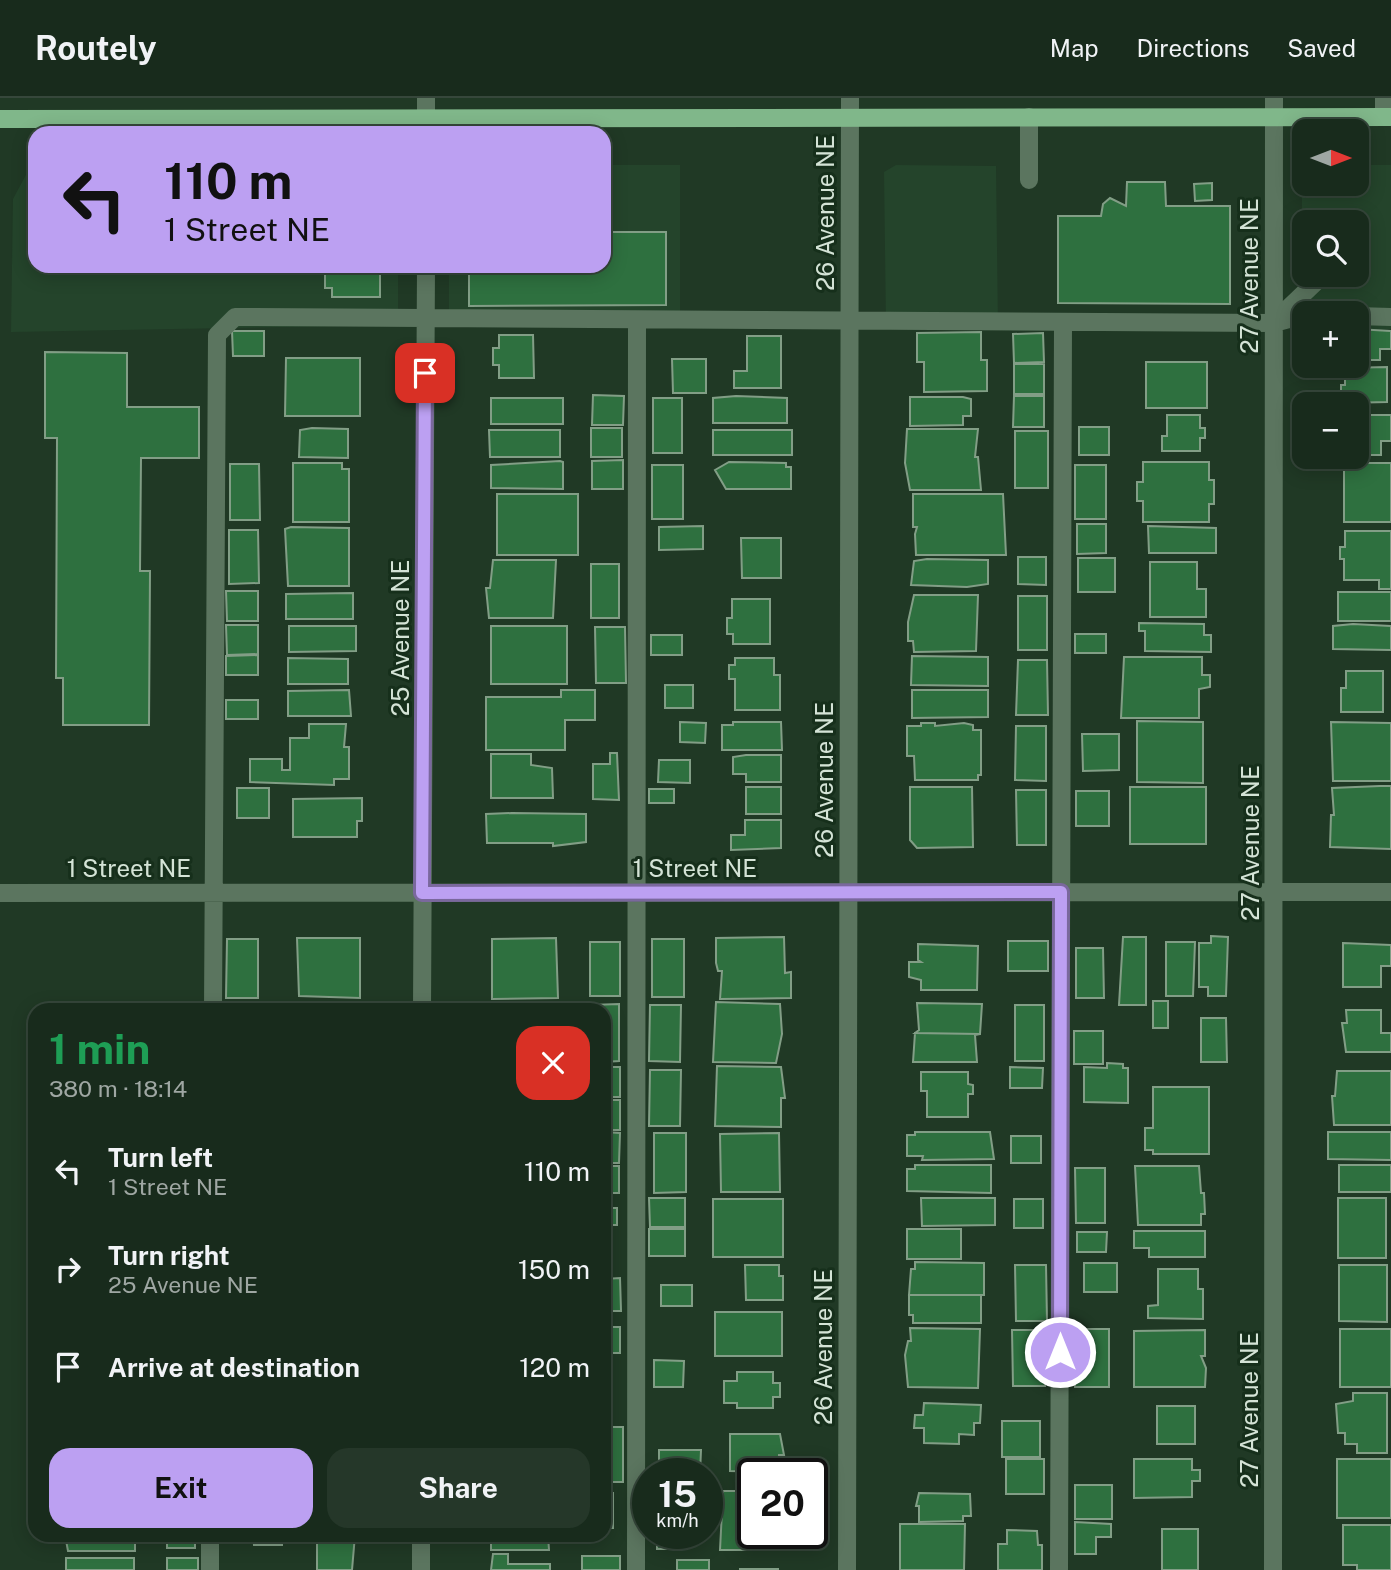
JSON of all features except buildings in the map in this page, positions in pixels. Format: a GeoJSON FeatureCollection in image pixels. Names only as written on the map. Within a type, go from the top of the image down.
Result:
{"type":"FeatureCollection","features":[{"type":"Feature","properties":{"kind":"main road"},"geometry":{"type":"LineString","coordinates":[[0,119],[426,125],[850,117],[1388,117]]}},
{"type":"Feature","properties":{"kind":"street"},"geometry":{"type":"LineString","coordinates":[[426,98],[426,125]]}},
{"type":"Feature","properties":{"kind":"street","name":"26 Avenue NE"},"geometry":{"type":"LineString","coordinates":[[847,1570],[850,98]]}},
{"type":"Feature","properties":{"kind":"street","name":"27 Avenue NE"},"geometry":{"type":"LineString","coordinates":[[1273,1570],[1274,98]]}},
{"type":"Feature","properties":{"kind":"street"},"geometry":{"type":"LineString","coordinates":[[1384,98],[1388,117]]}},
{"type":"Feature","properties":{"kind":"street"},"geometry":{"type":"LineString","coordinates":[[1028,117],[1029,180]]}},
{"type":"Feature","properties":{"kind":"street","name":"25 Avenue NE"},"geometry":{"type":"LineString","coordinates":[[422,1003],[426,273]]}},
{"type":"Feature","properties":{"kind":"street"},"geometry":{"type":"LineString","coordinates":[[1274,323],[1311,287]]}},
{"type":"Feature","properties":{"kind":"street"},"geometry":{"type":"LineString","coordinates":[[1369,316],[1391,317]]}},
{"type":"Feature","properties":{"kind":"street"},"geometry":{"type":"LineString","coordinates":[[213,1003],[217,335],[235,317],[1063,323],[1274,323],[1292,318]]}},
{"type":"Feature","properties":{"kind":"street"},"geometry":{"type":"LineString","coordinates":[[636,1570],[637,320]]}},
{"type":"Feature","properties":{"kind":"street"},"geometry":{"type":"LineString","coordinates":[[1059,1570],[1063,323]]}},
{"type":"Feature","properties":{"kind":"street","name":"1 Street NE"},"geometry":{"type":"LineString","coordinates":[[0,893],[1391,892]]}},
{"type":"Feature","properties":{"kind":"street"},"geometry":{"type":"LineString","coordinates":[[210,1542],[210,1570]]}},
{"type":"Feature","properties":{"kind":"street"},"geometry":{"type":"LineString","coordinates":[[421,1542],[421,1570]]}},
{"type":"Feature","properties":{"kind":"shaded area"},"geometry":{"type":"Polygon","coordinates":[[[611,165],[680,165],[680,322],[449,322],[449,273],[611,273],[611,165]]]}},
{"type":"Feature","properties":{"kind":"shaded area"},"geometry":{"type":"Polygon","coordinates":[[[896,165],[996,166],[998,327],[886,326],[884,172],[896,165]]]}},
{"type":"Feature","properties":{"kind":"shaded area"},"geometry":{"type":"Polygon","coordinates":[[[1369,165],[1391,165],[1391,329],[1369,329],[1369,301],[1302,301],[1302,287],[1369,287],[1369,210],[1302,210],[1302,196],[1369,196],[1369,165]]]}},
{"type":"Feature","properties":{"kind":"shaded area"},"geometry":{"type":"Polygon","coordinates":[[[28,171],[28,273],[398,273],[398,325],[11,332],[13,199],[28,171]]]}},
{"type":"Feature","properties":{"kind":"route"},"geometry":{"type":"LineString","coordinates":[[425,373],[422,893],[1061,892],[1060,1352]]}}]}
